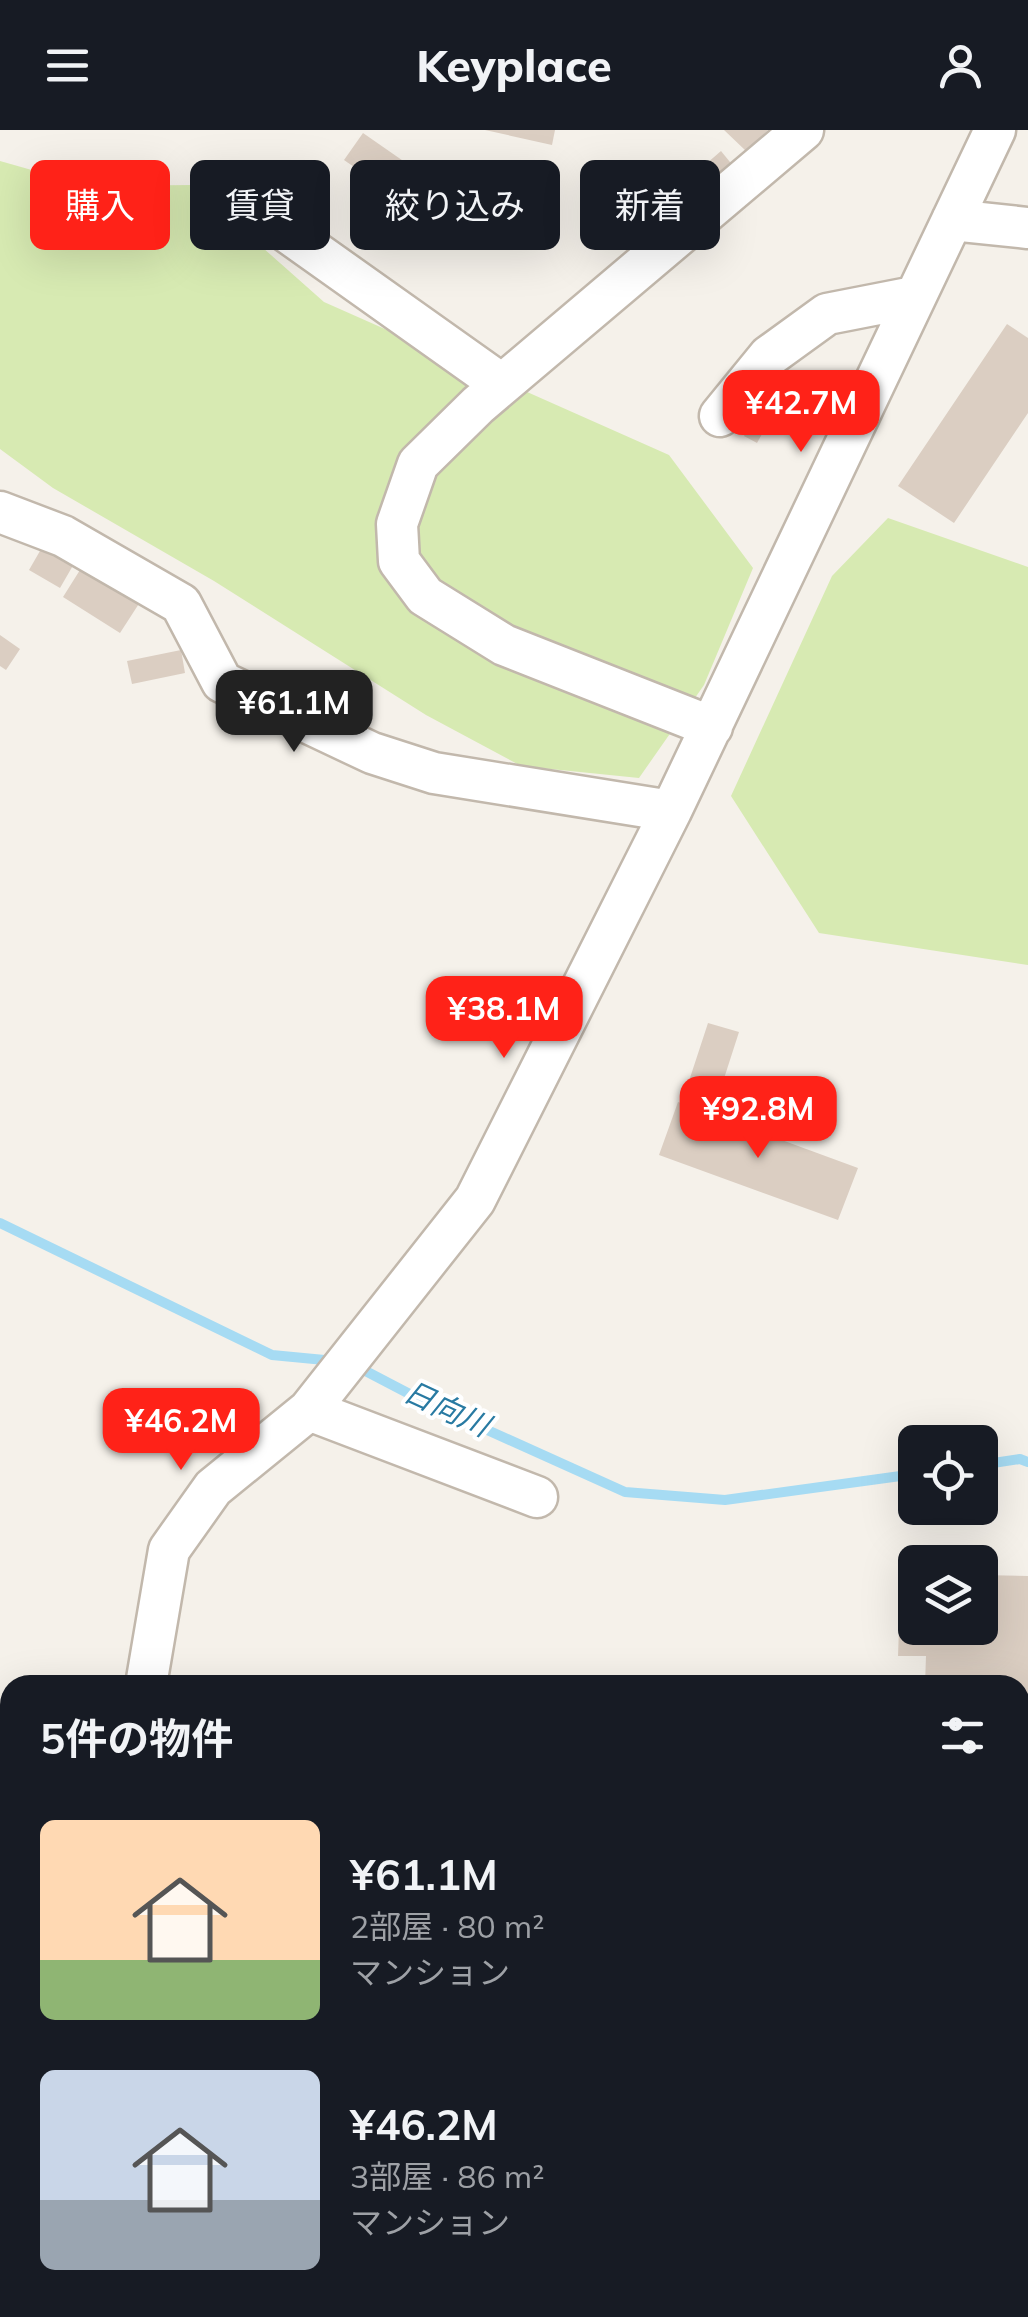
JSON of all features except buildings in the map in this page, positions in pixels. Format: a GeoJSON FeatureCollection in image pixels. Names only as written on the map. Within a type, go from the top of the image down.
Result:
{"type":"FeatureCollection","features":[{"type":"Feature","properties":{"kind":"street"},"geometry":{"type":"LineString","coordinates":[[712,727],[504,644],[425,596],[399,562],[396,524],[418,464],[502,384],[803,130]]}},
{"type":"Feature","properties":{"kind":"street"},"geometry":{"type":"LineString","coordinates":[[148,1675],[168,1550],[213,1488],[308,1410],[475,1200],[712,727],[995,130]]}},
{"type":"Feature","properties":{"kind":"street"},"geometry":{"type":"LineString","coordinates":[[952,220],[1028,228]]}},
{"type":"Feature","properties":{"kind":"street"},"geometry":{"type":"LineString","coordinates":[[313,250],[502,384]]}},
{"type":"Feature","properties":{"kind":"street"},"geometry":{"type":"LineString","coordinates":[[720,416],[769,356],[827,314],[914,297]]}},
{"type":"Feature","properties":{"kind":"street"},"geometry":{"type":"LineString","coordinates":[[0,512],[63,536],[181,604],[222,682],[372,754],[434,773],[671,810]]}},
{"type":"Feature","properties":{"kind":"street"},"geometry":{"type":"LineString","coordinates":[[308,1410],[538,1498]]}},
{"type":"Feature","properties":{"kind":"green space"},"geometry":{"type":"Polygon","coordinates":[[[0,161],[30,170],[30,250],[170,250],[170,185],[190,185],[190,250],[265,250],[324,302],[669,455],[753,568],[704,685],[639,778],[521,766],[426,715],[214,581],[53,488],[0,449],[0,161]]]}},
{"type":"Feature","properties":{"kind":"green space"},"geometry":{"type":"Polygon","coordinates":[[[888,518],[1028,567],[1028,965],[819,933],[731,796],[832,576],[888,518]]]}},
{"type":"Feature","properties":{"kind":"waterway","name":"日向川"},"geometry":{"type":"LineString","coordinates":[[0,1223],[272,1355],[335,1361]]}},
{"type":"Feature","properties":{"kind":"waterway","name":"日向川"},"geometry":{"type":"LineString","coordinates":[[356,1366],[423,1401],[625,1492],[725,1500],[898,1476]]}},
{"type":"Feature","properties":{"kind":"waterway","name":"日向川"},"geometry":{"type":"LineString","coordinates":[[998,1462],[1020,1459],[1028,1462]]}}]}
